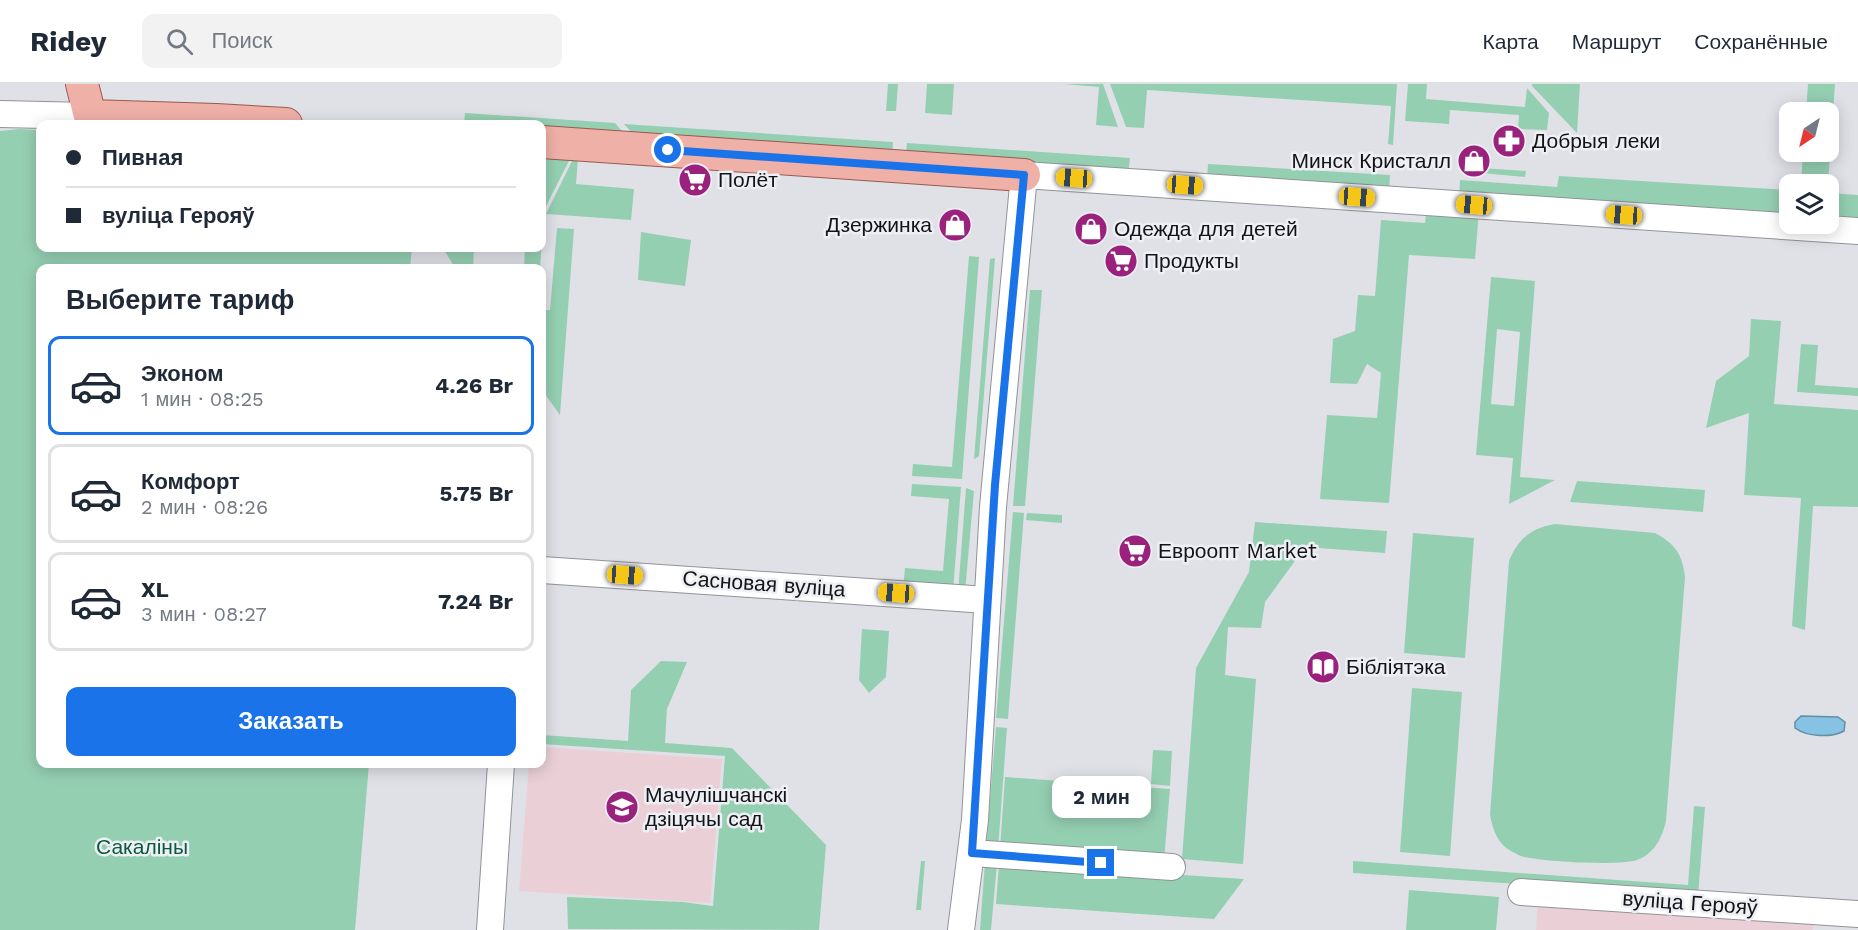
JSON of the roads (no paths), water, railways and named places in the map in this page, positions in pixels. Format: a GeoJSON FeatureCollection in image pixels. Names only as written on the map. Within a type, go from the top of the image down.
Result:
{"type":"FeatureCollection","features":[{"type":"Feature","properties":{"kind":"main road"},"geometry":{"type":"LineString","coordinates":[[82,84],[90,116],[216,120]]}},
{"type":"Feature","properties":{"kind":"main road"},"geometry":{"type":"LineString","coordinates":[[546,142],[1024,175]]}},
{"type":"Feature","properties":{"kind":"street"},"geometry":{"type":"LineString","coordinates":[[0,114],[90,116]]}},
{"type":"Feature","properties":{"kind":"street"},"geometry":{"type":"LineString","coordinates":[[961,930],[972,853],[995,485],[1024,175],[1858,231]]}},
{"type":"Feature","properties":{"kind":"street","name":"Сасновая вуліца"},"geometry":{"type":"LineString","coordinates":[[546,570],[987,600]]}},
{"type":"Feature","properties":{"kind":"street"},"geometry":{"type":"LineString","coordinates":[[490,930],[501,768]]}},
{"type":"Feature","properties":{"kind":"street"},"geometry":{"type":"LineString","coordinates":[[972,853],[1172,867]]}},
{"type":"Feature","properties":{"kind":"street","name":"вуліца Герояў"},"geometry":{"type":"LineString","coordinates":[[1521,891],[1858,914]]}},
{"type":"Feature","properties":{"kind":"water"},"geometry":{"type":"Polygon","coordinates":[[[1801,716],[1838,717],[1845,722],[1844,731],[1826,736],[1800,731],[1795,728],[1795,722],[1801,716]]]}},
{"type":"Feature","properties":{"kind":"place","name":"Добрыя леки"},"geometry":{"type":"Point","coordinates":[1509,141]}},
{"type":"Feature","properties":{"kind":"place","name":"Минск Кристалл"},"geometry":{"type":"Point","coordinates":[1474,161]}},
{"type":"Feature","properties":{"kind":"place","name":"Полёт"},"geometry":{"type":"Point","coordinates":[695,180]}},
{"type":"Feature","properties":{"kind":"place","name":"Дзержинка"},"geometry":{"type":"Point","coordinates":[955,225]}},
{"type":"Feature","properties":{"kind":"place","name":"Одежда для детей"},"geometry":{"type":"Point","coordinates":[1091,229]}},
{"type":"Feature","properties":{"kind":"place","name":"Продукты"},"geometry":{"type":"Point","coordinates":[1121,261]}},
{"type":"Feature","properties":{"kind":"place","name":"Евроопт Market"},"geometry":{"type":"Point","coordinates":[1135,551]}},
{"type":"Feature","properties":{"kind":"place","name":"Бібліятэка"},"geometry":{"type":"Point","coordinates":[1323,667]}},
{"type":"Feature","properties":{"kind":"place","name":"Мачулішчанскі дзіцячы сад"},"geometry":{"type":"Point","coordinates":[622,807]}},
{"type":"Feature","properties":{"kind":"park label","name":"Сакаліны"},"geometry":{"type":"Point","coordinates":[142,847]}}]}
